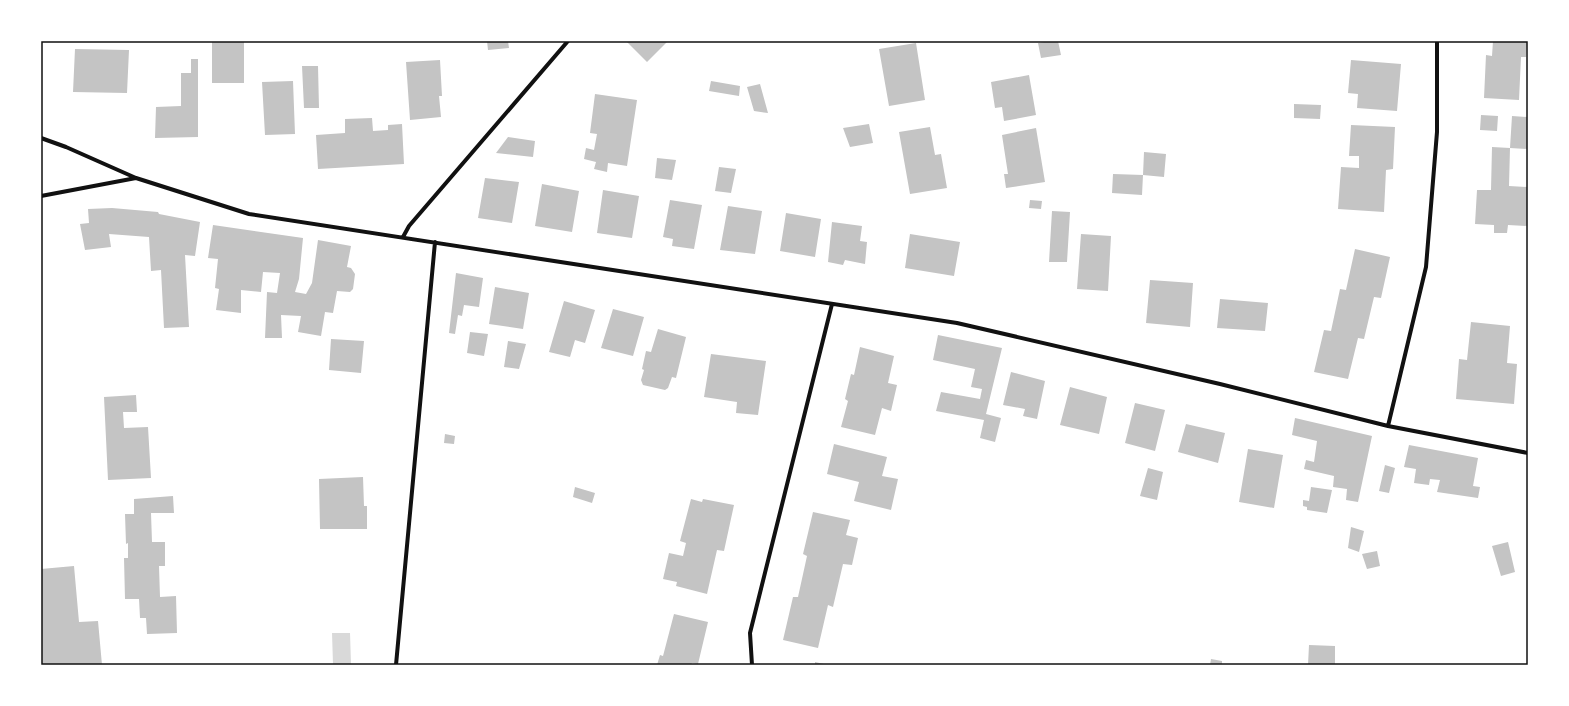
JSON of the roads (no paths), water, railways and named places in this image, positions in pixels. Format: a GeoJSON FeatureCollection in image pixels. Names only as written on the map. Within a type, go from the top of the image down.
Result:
{"type":"FeatureCollection","features":[{"type":"Feature","properties":{"kind":"street"},"geometry":{"type":"LineString","coordinates":[[403,237],[409,226],[568,41]]}},
{"type":"Feature","properties":{"kind":"street"},"geometry":{"type":"LineString","coordinates":[[1388,426],[1426,267],[1437,132],[1437,41]]}},
{"type":"Feature","properties":{"kind":"street"},"geometry":{"type":"LineString","coordinates":[[41,138],[136,178],[249,214],[957,323],[1220,384],[1388,426],[1528,453]]}},
{"type":"Feature","properties":{"kind":"street"},"geometry":{"type":"LineString","coordinates":[[41,196],[136,178]]}},
{"type":"Feature","properties":{"kind":"street"},"geometry":{"type":"LineString","coordinates":[[396,665],[435,242]]}},
{"type":"Feature","properties":{"kind":"street"},"geometry":{"type":"LineString","coordinates":[[752,665],[750,633],[832,304]]}}]}
